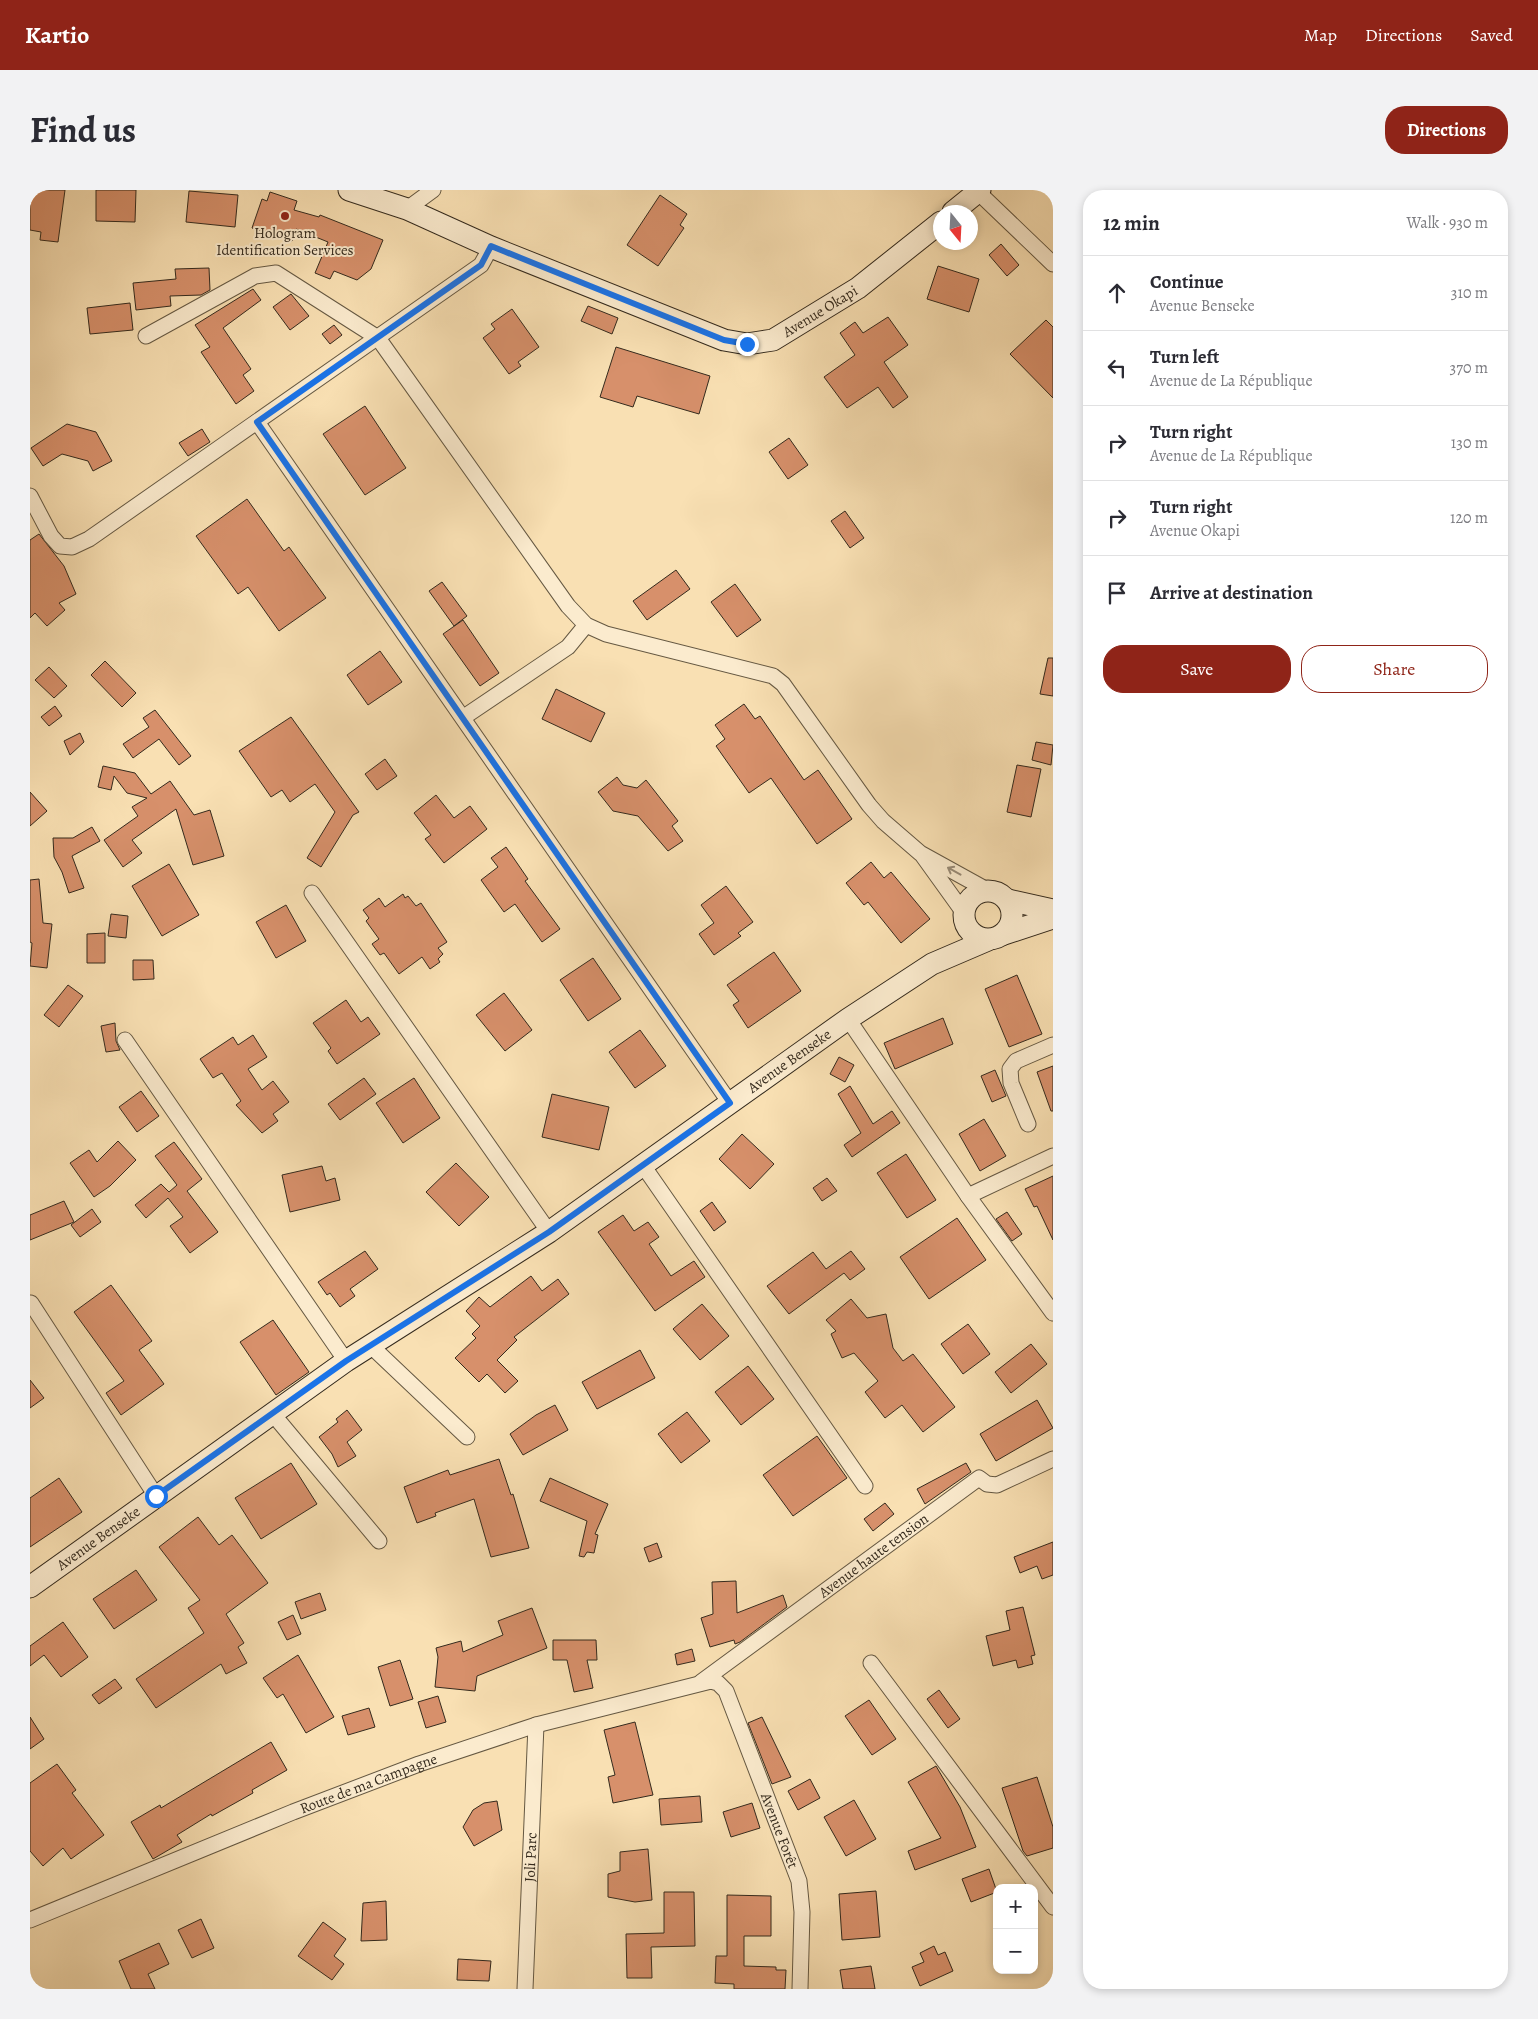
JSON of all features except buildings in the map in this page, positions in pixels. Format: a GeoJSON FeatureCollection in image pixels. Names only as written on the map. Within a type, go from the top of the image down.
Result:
{"type":"FeatureCollection","features":[{"type":"Feature","properties":{"kind":"street","name":"Avenue Okapi"},"geometry":{"type":"LineString","coordinates":[[348,190],[407,209],[491,246],[724,340],[747,344],[773,340],[803,323],[858,288],[933,228]]}},
{"type":"Feature","properties":{"kind":"street"},"geometry":{"type":"LineString","coordinates":[[407,209],[433,190]]}},
{"type":"Feature","properties":{"kind":"street"},"geometry":{"type":"LineString","coordinates":[[962,205],[979,191],[1053,264]]}},
{"type":"Feature","properties":{"kind":"street"},"geometry":{"type":"LineString","coordinates":[[30,496],[51,536],[60,546],[72,547],[89,539],[481,265],[491,246]]}},
{"type":"Feature","properties":{"kind":"street"},"geometry":{"type":"LineString","coordinates":[[146,336],[255,276],[276,273],[378,338],[568,606],[586,625],[606,634],[773,676],[782,684],[869,805],[883,821],[920,853],[987,890],[999,893],[1008,900],[1053,910]]}},
{"type":"Feature","properties":{"kind":"street"},"geometry":{"type":"LineString","coordinates":[[257,422],[464,717],[730,1103]]}},
{"type":"Feature","properties":{"kind":"street"},"geometry":{"type":"LineString","coordinates":[[464,717],[568,647],[586,625]]}},
{"type":"Feature","properties":{"kind":"street"},"geometry":{"type":"LineString","coordinates":[[920,853],[976,936],[996,937],[1009,929],[1013,914],[1008,900]]}},
{"type":"Feature","properties":{"kind":"street"},"geometry":{"type":"LineString","coordinates":[[932,964],[965,920],[967,902],[976,894],[987,890]]}},
{"type":"Feature","properties":{"kind":"street"},"geometry":{"type":"LineString","coordinates":[[312,893],[549,1232]]}},
{"type":"Feature","properties":{"kind":"street"},"geometry":{"type":"LineString","coordinates":[[932,964],[996,937],[1053,918]]}},
{"type":"Feature","properties":{"kind":"street","name":"Avenue Benseke"},"geometry":{"type":"LineString","coordinates":[[30,1586],[346,1361],[549,1232],[848,1019],[932,964]]}},
{"type":"Feature","properties":{"kind":"street"},"geometry":{"type":"LineString","coordinates":[[848,1019],[968,1196],[1053,1313]]}},
{"type":"Feature","properties":{"kind":"street"},"geometry":{"type":"LineString","coordinates":[[126,1040],[346,1361]]}},
{"type":"Feature","properties":{"kind":"street"},"geometry":{"type":"LineString","coordinates":[[1028,1124],[1011,1083],[1010,1069],[1016,1061],[1053,1045]]}},
{"type":"Feature","properties":{"kind":"street"},"geometry":{"type":"LineString","coordinates":[[968,1196],[1053,1156]]}},
{"type":"Feature","properties":{"kind":"street"},"geometry":{"type":"LineString","coordinates":[[642,1164],[865,1486]]}},
{"type":"Feature","properties":{"kind":"street"},"geometry":{"type":"LineString","coordinates":[[31,1303],[156,1496]]}},
{"type":"Feature","properties":{"kind":"street"},"geometry":{"type":"LineString","coordinates":[[370,1345],[467,1437]]}},
{"type":"Feature","properties":{"kind":"street"},"geometry":{"type":"LineString","coordinates":[[272,1413],[378,1541]]}},
{"type":"Feature","properties":{"kind":"street","name":"Avenue haute tension"},"geometry":{"type":"LineString","coordinates":[[702,1682],[979,1478],[987,1484],[997,1485],[1053,1459]]}},
{"type":"Feature","properties":{"kind":"street"},"geometry":{"type":"LineString","coordinates":[[871,1663],[1053,1907]]}},
{"type":"Feature","properties":{"kind":"street","name":"Route de ma Campagne"},"geometry":{"type":"LineString","coordinates":[[30,1920],[293,1812],[419,1764],[536,1725],[702,1682],[718,1683]]}},
{"type":"Feature","properties":{"kind":"street","name":"Avenue Forêt"},"geometry":{"type":"LineString","coordinates":[[718,1683],[726,1691],[799,1881],[802,1912],[800,1989]]}},
{"type":"Feature","properties":{"kind":"street","name":"Joli Parc"},"geometry":{"type":"LineString","coordinates":[[525,1989],[536,1725]]}},
{"type":"Feature","properties":{"kind":"place","name":"Hologram Identification Services"},"geometry":{"type":"Point","coordinates":[285,216]}},
{"type":"Feature","properties":{"kind":"route"},"geometry":{"type":"LineString","coordinates":[[156,1496],[346,1361],[549,1232],[730,1103],[464,717],[257,422],[481,265],[491,246],[724,340],[747,344]]}}]}
